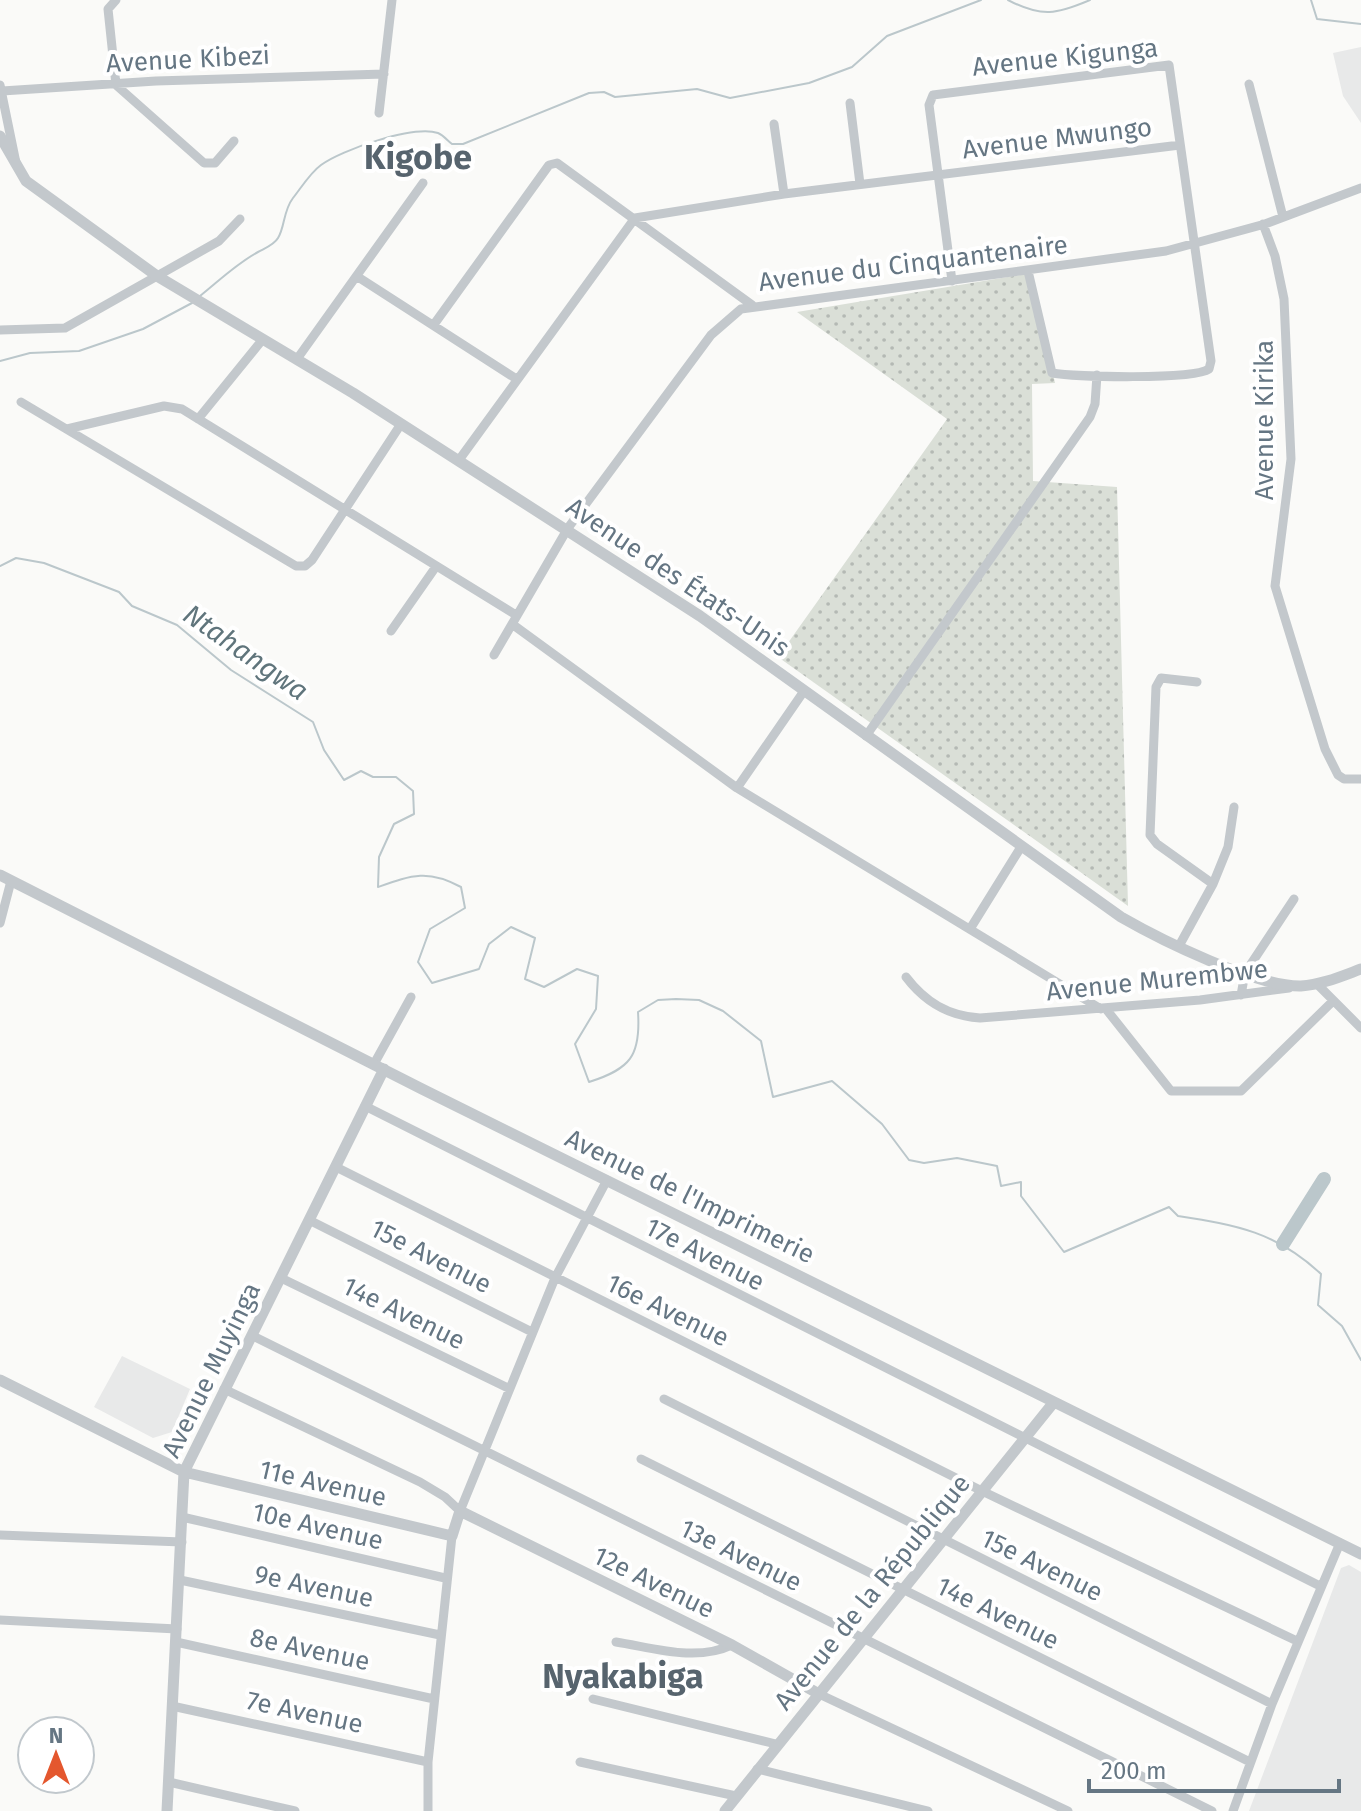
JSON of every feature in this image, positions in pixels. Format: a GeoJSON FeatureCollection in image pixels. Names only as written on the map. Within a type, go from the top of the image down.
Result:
{"type":"FeatureCollection","features":[{"type":"Feature","properties":{"kind":"street"},"geometry":{"type":"LineString","coordinates":[[116,0],[108,9],[116,85],[204,163],[215,163],[234,141]]}},
{"type":"Feature","properties":{"kind":"street"},"geometry":{"type":"LineString","coordinates":[[379,113],[392,0]]}},
{"type":"Feature","properties":{"kind":"street","name":"Avenue Kigunga"},"geometry":{"type":"LineString","coordinates":[[939,175],[931,98],[937,93],[1167,64],[1171,67],[1211,361],[1209,369],[1199,374],[1097,375]]}},
{"type":"Feature","properties":{"kind":"street","name":"Avenue Kibezi"},"geometry":{"type":"LineString","coordinates":[[1,88],[384,74]]}},
{"type":"Feature","properties":{"kind":"street"},"geometry":{"type":"LineString","coordinates":[[1249,84],[1283,217]]}},
{"type":"Feature","properties":{"kind":"street"},"geometry":{"type":"LineString","coordinates":[[1,88],[15,146],[16,169]]}},
{"type":"Feature","properties":{"kind":"street"},"geometry":{"type":"LineString","coordinates":[[850,103],[860,184]]}},
{"type":"Feature","properties":{"kind":"street"},"geometry":{"type":"LineString","coordinates":[[774,124],[784,194]]}},
{"type":"Feature","properties":{"kind":"street","name":"Avenue des États-Unis"},"geometry":{"type":"LineString","coordinates":[[0,136],[16,169],[55,204],[157,276],[297,359],[568,528],[700,616],[1121,917],[1179,946],[1281,985],[1317,984],[1361,969]]}},
{"type":"Feature","properties":{"kind":"street","name":"Avenue Mwungo"},"geometry":{"type":"LineString","coordinates":[[635,218],[784,194],[1180,145]]}},
{"type":"Feature","properties":{"kind":"street"},"geometry":{"type":"LineString","coordinates":[[435,323],[549,165],[557,163],[752,305]]}},
{"type":"Feature","properties":{"kind":"street"},"geometry":{"type":"LineString","coordinates":[[939,175],[952,281]]}},
{"type":"Feature","properties":{"kind":"street"},"geometry":{"type":"LineString","coordinates":[[297,359],[423,183]]}},
{"type":"Feature","properties":{"kind":"street","name":"Avenue du Cinquantenaire"},"geometry":{"type":"LineString","coordinates":[[494,655],[568,528],[711,335],[733,314],[752,305],[1028,271],[1194,245],[1263,224],[1361,188]]}},
{"type":"Feature","properties":{"kind":"street"},"geometry":{"type":"LineString","coordinates":[[459,460],[515,378],[635,218]]}},
{"type":"Feature","properties":{"kind":"street"},"geometry":{"type":"LineString","coordinates":[[0,330],[65,328],[219,241],[240,219]]}},
{"type":"Feature","properties":{"kind":"street","name":"Avenue Kirika"},"geometry":{"type":"LineString","coordinates":[[1263,224],[1275,256],[1284,299],[1291,459],[1275,586],[1325,749],[1338,775],[1344,779],[1361,779]]}},
{"type":"Feature","properties":{"kind":"street"},"geometry":{"type":"LineString","coordinates":[[866,736],[1090,417],[1097,375],[1050,371],[1028,271]]}},
{"type":"Feature","properties":{"kind":"street"},"geometry":{"type":"LineString","coordinates":[[358,277],[435,323],[515,378]]}},
{"type":"Feature","properties":{"kind":"street"},"geometry":{"type":"LineString","coordinates":[[198,419],[263,339]]}},
{"type":"Feature","properties":{"kind":"street"},"geometry":{"type":"LineString","coordinates":[[21,402],[182,501],[296,566],[305,566],[312,560],[401,424]]}},
{"type":"Feature","properties":{"kind":"street"},"geometry":{"type":"LineString","coordinates":[[67,429],[164,406],[182,409],[514,620],[737,788],[1104,1009],[1171,1091],[1241,1091],[1333,1001]]}},
{"type":"Feature","properties":{"kind":"street"},"geometry":{"type":"LineString","coordinates":[[391,631],[435,568]]}},
{"type":"Feature","properties":{"kind":"street"},"geometry":{"type":"LineString","coordinates":[[1197,682],[1168,676],[1157,684],[1150,831],[1157,844],[1213,884]]}},
{"type":"Feature","properties":{"kind":"street"},"geometry":{"type":"LineString","coordinates":[[737,788],[804,691]]}},
{"type":"Feature","properties":{"kind":"street"},"geometry":{"type":"LineString","coordinates":[[1179,946],[1213,884],[1228,847],[1234,807]]}},
{"type":"Feature","properties":{"kind":"street"},"geometry":{"type":"LineString","coordinates":[[970,929],[1021,847]]}},
{"type":"Feature","properties":{"kind":"street"},"geometry":{"type":"LineString","coordinates":[[0,922],[6,878]]}},
{"type":"Feature","properties":{"kind":"street","name":"Avenue de l'Imprimerie"},"geometry":{"type":"LineString","coordinates":[[6,878],[379,1067],[1361,1554]]}},
{"type":"Feature","properties":{"kind":"street"},"geometry":{"type":"LineString","coordinates":[[1241,995],[1245,973],[1294,899]]}},
{"type":"Feature","properties":{"kind":"street","name":"Avenue Murembwe"},"geometry":{"type":"LineString","coordinates":[[906,977],[920,995],[961,1017],[1104,1009],[1301,986]]}},
{"type":"Feature","properties":{"kind":"street"},"geometry":{"type":"LineString","coordinates":[[1317,984],[1361,1028]]}},
{"type":"Feature","properties":{"kind":"street"},"geometry":{"type":"LineString","coordinates":[[379,1067],[411,997]]}},
{"type":"Feature","properties":{"kind":"street","name":"Avenue Muyinga"},"geometry":{"type":"LineString","coordinates":[[167,1811],[184,1472],[336,1167],[365,1106],[379,1067]]}},
{"type":"Feature","properties":{"kind":"street","name":"17e Avenue"},"geometry":{"type":"LineString","coordinates":[[365,1106],[1320,1586]]}},
{"type":"Feature","properties":{"kind":"street","name":"16e Avenue"},"geometry":{"type":"LineString","coordinates":[[336,1167],[982,1491],[1297,1641]]}},
{"type":"Feature","properties":{"kind":"street"},"geometry":{"type":"LineString","coordinates":[[428,1811],[428,1762],[445,1578],[452,1536],[508,1388],[555,1278],[607,1180]]}},
{"type":"Feature","properties":{"kind":"street","name":"15e Avenue"},"geometry":{"type":"LineString","coordinates":[[309,1220],[532,1332]]}},
{"type":"Feature","properties":{"kind":"street","name":"14e Avenue"},"geometry":{"type":"LineString","coordinates":[[281,1278],[508,1388]]}},
{"type":"Feature","properties":{"kind":"street","name":"13e Avenue"},"geometry":{"type":"LineString","coordinates":[[253,1336],[1212,1811]]}},
{"type":"Feature","properties":{"kind":"street","name":"11e Avenue"},"geometry":{"type":"LineString","coordinates":[[0,1380],[184,1472],[452,1536]]}},
{"type":"Feature","properties":{"kind":"street","name":"12e Avenue"},"geometry":{"type":"LineString","coordinates":[[224,1389],[420,1482],[460,1511],[732,1645],[819,1694],[1068,1811]]}},
{"type":"Feature","properties":{"kind":"street","name":"15e Avenue"},"geometry":{"type":"LineString","coordinates":[[664,1399],[1272,1704]]}},
{"type":"Feature","properties":{"kind":"street","name":"Avenue de la République"},"geometry":{"type":"LineString","coordinates":[[725,1811],[1054,1402]]}},
{"type":"Feature","properties":{"kind":"street","name":"14e Avenue"},"geometry":{"type":"LineString","coordinates":[[641,1459],[1250,1762]]}},
{"type":"Feature","properties":{"kind":"street","name":"10e Avenue"},"geometry":{"type":"LineString","coordinates":[[182,1517],[445,1578]]}},
{"type":"Feature","properties":{"kind":"street"},"geometry":{"type":"LineString","coordinates":[[0,1535],[182,1542]]}},
{"type":"Feature","properties":{"kind":"street"},"geometry":{"type":"LineString","coordinates":[[1233,1811],[1297,1641],[1340,1543]]}},
{"type":"Feature","properties":{"kind":"street","name":"9e Avenue"},"geometry":{"type":"LineString","coordinates":[[180,1580],[440,1635]]}},
{"type":"Feature","properties":{"kind":"street"},"geometry":{"type":"LineString","coordinates":[[0,1620],[177,1629]]}},
{"type":"Feature","properties":{"kind":"street","name":"8e Avenue"},"geometry":{"type":"LineString","coordinates":[[176,1642],[434,1699]]}},
{"type":"Feature","properties":{"kind":"street"},"geometry":{"type":"LineString","coordinates":[[616,1642],[696,1654],[718,1652],[732,1645]]}},
{"type":"Feature","properties":{"kind":"street"},"geometry":{"type":"LineString","coordinates":[[593,1699],[776,1744]]}},
{"type":"Feature","properties":{"kind":"street","name":"7e Avenue"},"geometry":{"type":"LineString","coordinates":[[172,1706],[428,1762]]}},
{"type":"Feature","properties":{"kind":"street"},"geometry":{"type":"LineString","coordinates":[[580,1762],[736,1796]]}},
{"type":"Feature","properties":{"kind":"street"},"geometry":{"type":"LineString","coordinates":[[757,1769],[928,1811]]}},
{"type":"Feature","properties":{"kind":"street"},"geometry":{"type":"LineString","coordinates":[[169,1782],[295,1811]]}},
{"type":"Feature","properties":{"kind":"shaded area"},"geometry":{"type":"Polygon","coordinates":[[[1361,47],[1361,123],[1343,96],[1333,53],[1361,47]]]}},
{"type":"Feature","properties":{"kind":"shaded area"},"geometry":{"type":"Polygon","coordinates":[[[1032,273],[1055,383],[1032,384],[1033,481],[1117,487],[1128,906],[778,657],[947,419],[797,312],[1032,273]]]}},
{"type":"Feature","properties":{"kind":"shaded area"},"geometry":{"type":"Polygon","coordinates":[[[122,1356],[190,1389],[172,1432],[153,1438],[94,1407],[122,1356]]]}},
{"type":"Feature","properties":{"kind":"shaded area"},"geometry":{"type":"Polygon","coordinates":[[[1349,1565],[1361,1572],[1361,1811],[1249,1811],[1341,1568],[1349,1565]]]}},
{"type":"Feature","properties":{"kind":"waterway"},"geometry":{"type":"LineString","coordinates":[[200,296],[242,262],[276,240],[290,203],[317,168],[360,146],[427,131],[440,134],[452,144],[463,144],[589,93],[604,92],[615,97],[697,89],[730,98],[809,83],[852,67],[887,36],[981,0]]}},
{"type":"Feature","properties":{"kind":"waterway"},"geometry":{"type":"LineString","coordinates":[[1008,0],[1040,12],[1059,11],[1090,0]]}},
{"type":"Feature","properties":{"kind":"waterway"},"geometry":{"type":"LineString","coordinates":[[1311,0],[1317,19],[1361,24]]}},
{"type":"Feature","properties":{"kind":"waterway"},"geometry":{"type":"LineString","coordinates":[[0,361],[30,353],[79,351],[143,329],[192,303]]}},
{"type":"Feature","properties":{"kind":"waterway","name":"Ntahangwa"},"geometry":{"type":"LineString","coordinates":[[0,566],[16,558],[44,563],[119,592],[132,606],[177,625],[231,670],[313,722],[324,750],[344,780],[361,771],[373,777],[396,777],[413,791],[414,814],[394,824],[379,857],[378,887],[411,877],[439,878],[461,887],[465,908],[430,929],[418,962],[432,983],[479,969],[489,944],[511,927],[535,938],[525,979],[544,987],[577,969],[598,976],[596,1009],[575,1044],[589,1082],[614,1072],[630,1059],[637,1040],[638,1012],[658,1000],[699,1000],[723,1011],[761,1041],[773,1097],[832,1081],[882,1124],[909,1160],[924,1163],[957,1158],[997,1166],[1001,1186],[1021,1182],[1021,1196],[1064,1252],[1169,1207],[1178,1216],[1237,1227],[1288,1248],[1321,1274],[1318,1305],[1342,1326],[1361,1360]]}},
{"type":"Feature","properties":{"kind":"waterway"},"geometry":{"type":"LineString","coordinates":[[1283,1244],[1324,1179]]}},
{"type":"Feature","properties":{"kind":"district","name":"Kigobe"},"geometry":{"type":"Point","coordinates":[418,157]}},
{"type":"Feature","properties":{"kind":"district","name":"Nyakabiga"},"geometry":{"type":"Point","coordinates":[623,1676]}}]}
